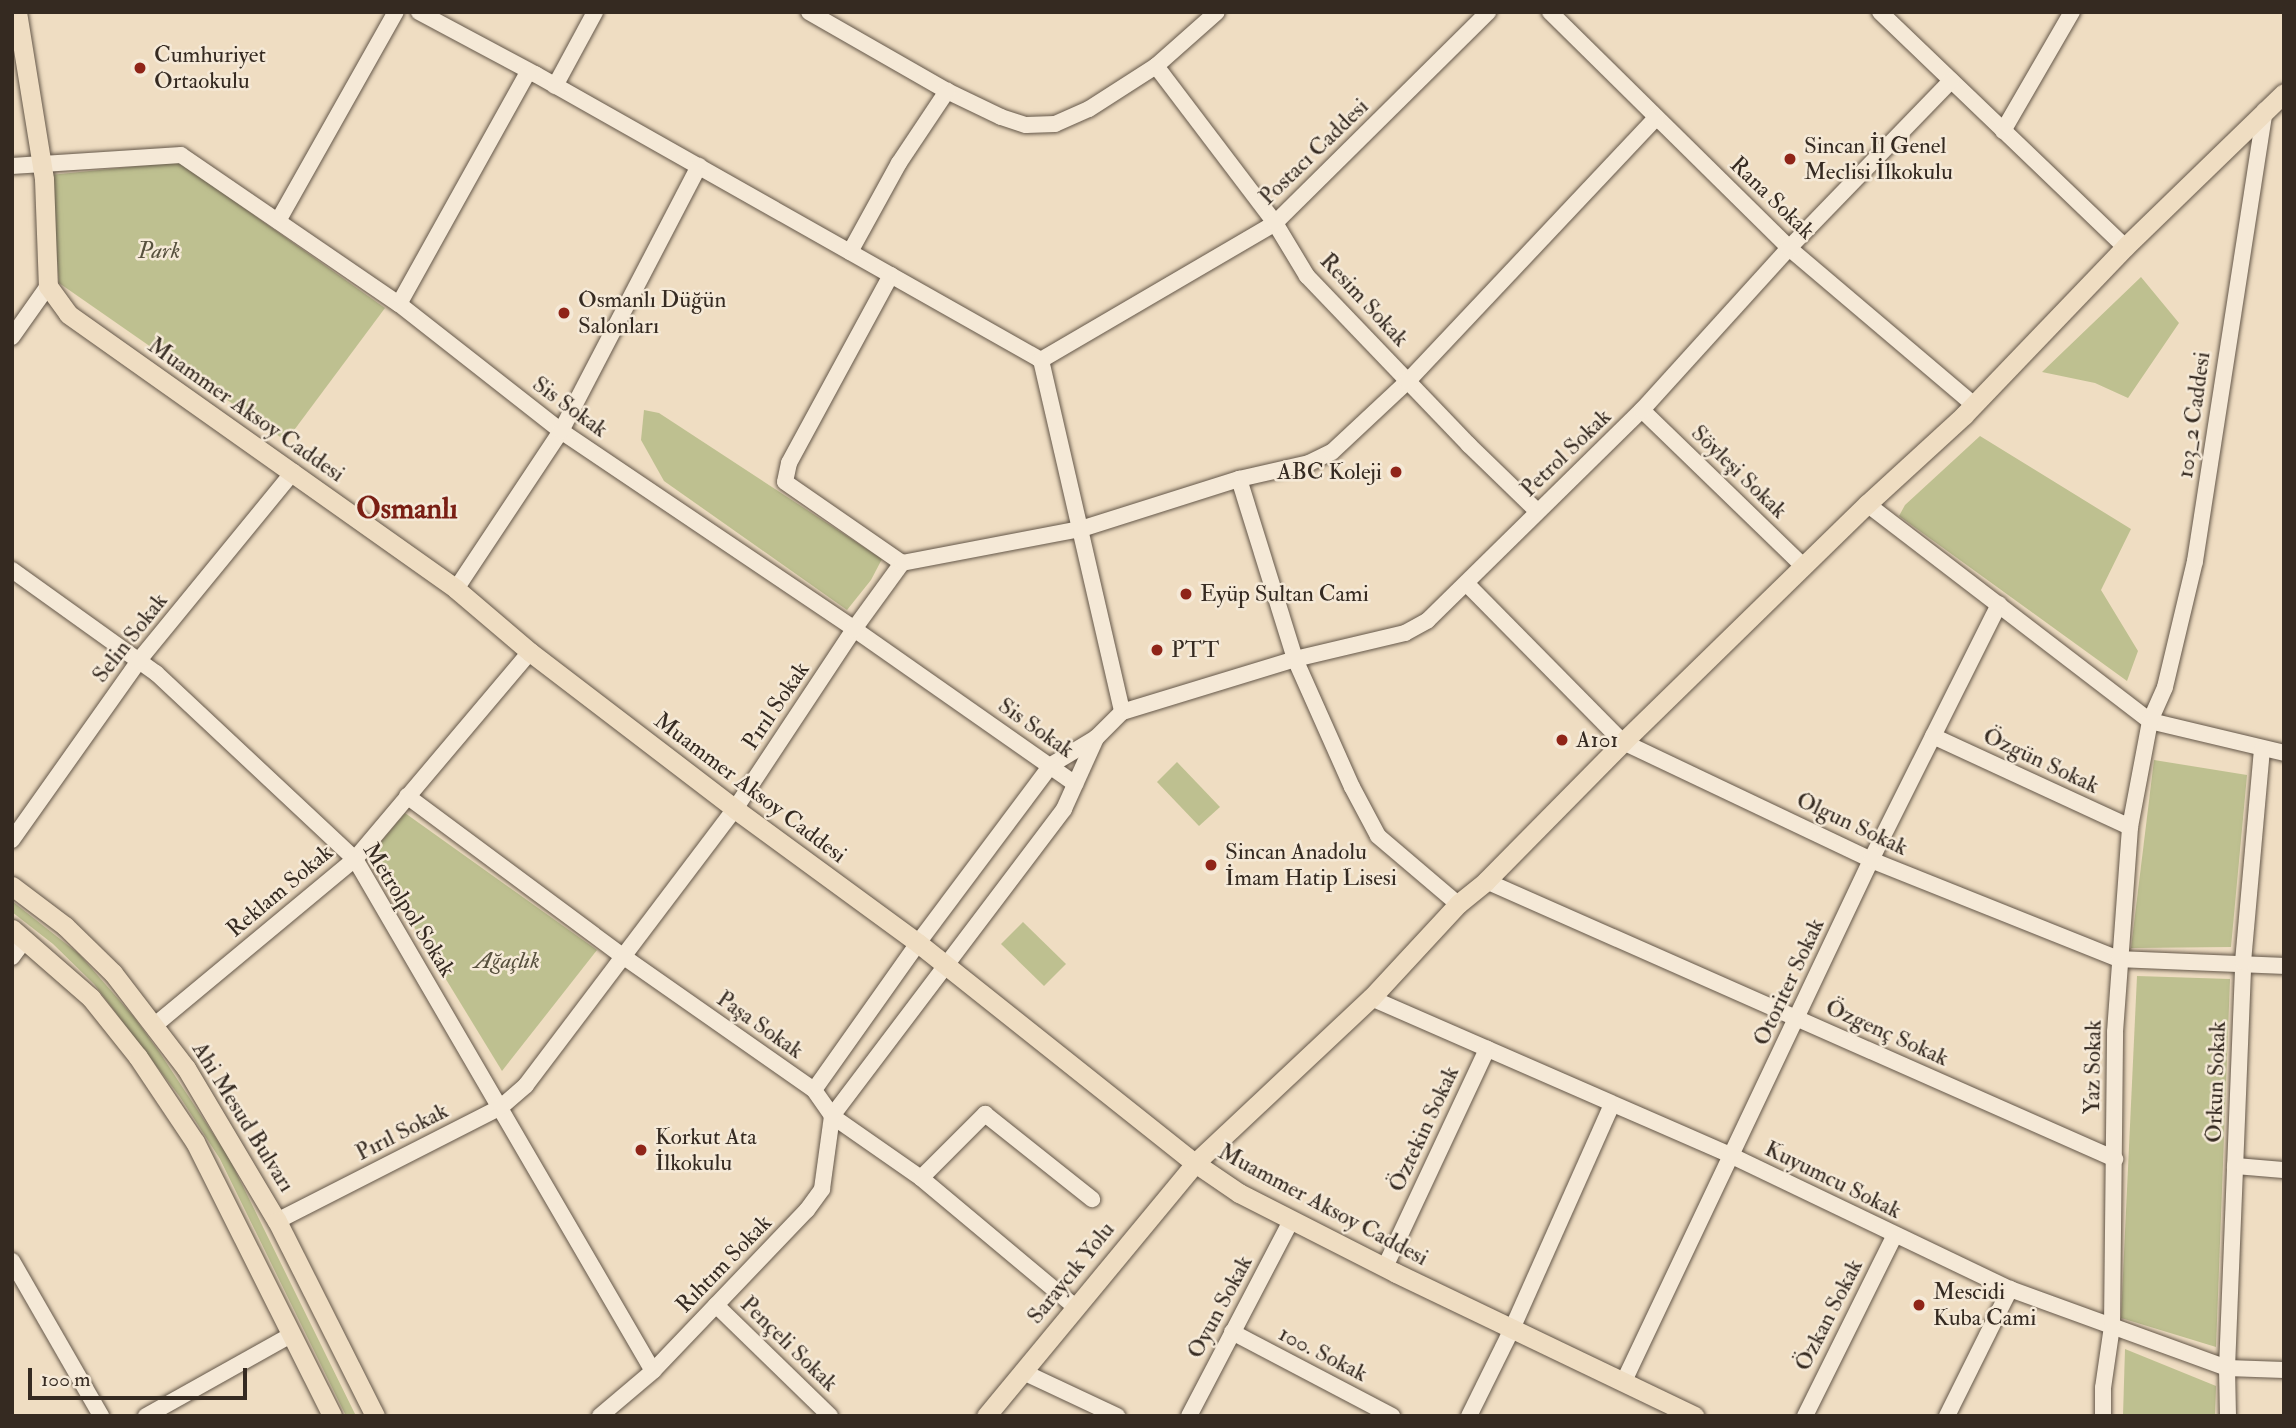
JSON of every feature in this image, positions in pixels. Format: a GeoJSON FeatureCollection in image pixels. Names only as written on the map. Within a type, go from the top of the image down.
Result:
{"type":"FeatureCollection","features":[{"type":"Feature","properties":{"kind":"main road"},"geometry":{"type":"LineString","coordinates":[[17,12],[39,163],[44,178],[48,286]]}},
{"type":"Feature","properties":{"kind":"main road","name":"Saraycık Yolu"},"geometry":{"type":"LineString","coordinates":[[986,1416],[1074,1306],[1195,1163],[1371,998],[1458,904],[1486,881],[1623,742],[1867,504],[1973,405],[2125,247],[2284,93]]}},
{"type":"Feature","properties":{"kind":"main road","name":"Muammer Aksoy Caddesi"},"geometry":{"type":"LineString","coordinates":[[48,286],[68,314],[456,589],[530,652],[735,809],[918,943],[1195,1163],[1239,1193],[1385,1267],[1694,1416]]}},
{"type":"Feature","properties":{"kind":"main road","name":"Ahi Mesud Bulvarı"},"geometry":{"type":"LineString","coordinates":[[12,886],[83,942],[155,1025],[226,1133],[277,1221],[375,1416]]}},
{"type":"Feature","properties":{"kind":"main road"},"geometry":{"type":"LineString","coordinates":[[19,934],[69,977],[106,1016],[138,1057],[195,1142],[332,1416]]}},
{"type":"Feature","properties":{"kind":"street"},"geometry":{"type":"LineString","coordinates":[[278,221],[396,12]]}},
{"type":"Feature","properties":{"kind":"street"},"geometry":{"type":"LineString","coordinates":[[419,12],[699,166],[1041,360],[1122,712],[1096,738],[1051,765],[918,943],[814,1090]]}},
{"type":"Feature","properties":{"kind":"street"},"geometry":{"type":"LineString","coordinates":[[555,86],[595,12]]}},
{"type":"Feature","properties":{"kind":"street"},"geometry":{"type":"LineString","coordinates":[[809,12],[947,91],[1001,117],[1026,125],[1055,124],[1089,109],[1156,66],[1217,12]]}},
{"type":"Feature","properties":{"kind":"street","name":"Postacı Caddesi"},"geometry":{"type":"LineString","coordinates":[[1041,360],[1275,223],[1488,12]]}},
{"type":"Feature","properties":{"kind":"street","name":"Rana Sokak"},"geometry":{"type":"LineString","coordinates":[[1549,12],[1789,247],[1973,405]]}},
{"type":"Feature","properties":{"kind":"street"},"geometry":{"type":"LineString","coordinates":[[1880,12],[2125,247]]}},
{"type":"Feature","properties":{"kind":"street"},"geometry":{"type":"LineString","coordinates":[[2003,131],[2072,12]]}},
{"type":"Feature","properties":{"kind":"street","name":"Resim Sokak"},"geometry":{"type":"LineString","coordinates":[[1156,66],[1275,223],[1307,276],[1537,511]]}},
{"type":"Feature","properties":{"kind":"street"},"geometry":{"type":"LineString","coordinates":[[399,304],[528,72]]}},
{"type":"Feature","properties":{"kind":"street","name":"Petrol Sokak"},"geometry":{"type":"LineString","coordinates":[[1122,712],[1296,659],[1405,633],[1427,620],[1642,411],[1789,247],[1951,81]]}},
{"type":"Feature","properties":{"kind":"street"},"geometry":{"type":"LineString","coordinates":[[850,252],[899,163],[947,91]]}},
{"type":"Feature","properties":{"kind":"street","name":"103_2 Caddesi"},"geometry":{"type":"LineString","coordinates":[[2150,721],[2165,687],[2195,561],[2265,110]]}},
{"type":"Feature","properties":{"kind":"street"},"geometry":{"type":"LineString","coordinates":[[891,275],[789,463],[785,482],[902,563],[1081,529],[1240,479],[1310,463],[1332,452],[1408,381],[1656,118]]}},
{"type":"Feature","properties":{"kind":"street","name":"Sis Sokak"},"geometry":{"type":"LineString","coordinates":[[12,166],[181,155],[399,304],[561,431],[854,629],[1075,784]]}},
{"type":"Feature","properties":{"kind":"street"},"geometry":{"type":"LineString","coordinates":[[456,589],[561,431],[699,166]]}},
{"type":"Feature","properties":{"kind":"street"},"geometry":{"type":"LineString","coordinates":[[12,337],[48,286]]}},
{"type":"Feature","properties":{"kind":"street","name":"Söyleşi Sokak"},"geometry":{"type":"LineString","coordinates":[[1642,411],[1804,567]]}},
{"type":"Feature","properties":{"kind":"street","name":"Selin Sokak"},"geometry":{"type":"LineString","coordinates":[[12,839],[139,659],[293,472]]}},
{"type":"Feature","properties":{"kind":"street"},"geometry":{"type":"LineString","coordinates":[[1240,479],[1296,659],[1352,787],[1378,836],[1458,904]]}},
{"type":"Feature","properties":{"kind":"street"},"geometry":{"type":"LineString","coordinates":[[1867,504],[2150,721],[2262,750],[2284,753]]}},
{"type":"Feature","properties":{"kind":"street","name":"Pırıl Sokak"},"geometry":{"type":"LineString","coordinates":[[277,1221],[501,1107],[526,1085],[735,809],[854,629],[902,563]]}},
{"type":"Feature","properties":{"kind":"street","name":"Metrolpol Sokak"},"geometry":{"type":"LineString","coordinates":[[12,570],[139,659],[253,761],[355,859],[653,1371]]}},
{"type":"Feature","properties":{"kind":"street","name":"Olgun Sokak"},"geometry":{"type":"LineString","coordinates":[[1467,584],[1623,742],[1871,860],[2119,958],[2284,966]]}},
{"type":"Feature","properties":{"kind":"street","name":"Otoriter Sokak"},"geometry":{"type":"LineString","coordinates":[[1624,1381],[1871,860],[1999,604]]}},
{"type":"Feature","properties":{"kind":"street","name":"Reklam Sokak"},"geometry":{"type":"LineString","coordinates":[[155,1025],[355,859],[530,652]]}},
{"type":"Feature","properties":{"kind":"street","name":"Yaz Sokak"},"geometry":{"type":"LineString","coordinates":[[2103,1416],[2103,1388],[2112,1326],[2119,958],[2130,827],[2150,721]]}},
{"type":"Feature","properties":{"kind":"street","name":"Özgün Sokak"},"geometry":{"type":"LineString","coordinates":[[1933,736],[2130,827]]}},
{"type":"Feature","properties":{"kind":"street"},"geometry":{"type":"LineString","coordinates":[[832,1116],[1064,809],[1096,738]]}},
{"type":"Feature","properties":{"kind":"street","name":"Orkun Sokak"},"geometry":{"type":"LineString","coordinates":[[2228,1416],[2227,1368],[2243,962],[2262,750]]}},
{"type":"Feature","properties":{"kind":"street","name":"Paşa Sokak"},"geometry":{"type":"LineString","coordinates":[[407,796],[624,957],[814,1090],[832,1116],[921,1178],[1074,1306]]}},
{"type":"Feature","properties":{"kind":"street","name":"Özgenç Sokak"},"geometry":{"type":"LineString","coordinates":[[1486,881],[2115,1159]]}},
{"type":"Feature","properties":{"kind":"street"},"geometry":{"type":"LineString","coordinates":[[12,957],[19,934]]}},
{"type":"Feature","properties":{"kind":"street","name":"Kuyumcu Sokak"},"geometry":{"type":"LineString","coordinates":[[1371,998],[1732,1156],[2010,1289],[2227,1368],[2284,1370]]}},
{"type":"Feature","properties":{"kind":"street","name":"Öztekin Sokak"},"geometry":{"type":"LineString","coordinates":[[1385,1267],[1487,1049]]}},
{"type":"Feature","properties":{"kind":"street"},"geometry":{"type":"LineString","coordinates":[[1469,1416],[1512,1329],[1612,1104]]}},
{"type":"Feature","properties":{"kind":"street"},"geometry":{"type":"LineString","coordinates":[[921,1178],[985,1114],[1093,1199]]}},
{"type":"Feature","properties":{"kind":"street","name":"Rıhtım Sokak"},"geometry":{"type":"LineString","coordinates":[[600,1416],[653,1371],[807,1210],[822,1189],[832,1116]]}},
{"type":"Feature","properties":{"kind":"street"},"geometry":{"type":"LineString","coordinates":[[2235,1166],[2284,1170]]}},
{"type":"Feature","properties":{"kind":"street","name":"Oyun Sokak"},"geometry":{"type":"LineString","coordinates":[[1189,1416],[1292,1219]]}},
{"type":"Feature","properties":{"kind":"street","name":"Özkan Sokak"},"geometry":{"type":"LineString","coordinates":[[1805,1416],[1895,1236]]}},
{"type":"Feature","properties":{"kind":"street"},"geometry":{"type":"LineString","coordinates":[[12,1261],[101,1416]]}},
{"type":"Feature","properties":{"kind":"street"},"geometry":{"type":"LineString","coordinates":[[1947,1416],[2010,1289]]}},
{"type":"Feature","properties":{"kind":"street","name":"Pençeli Sokak"},"geometry":{"type":"LineString","coordinates":[[716,1305],[830,1416]]}},
{"type":"Feature","properties":{"kind":"street","name":"100. Sokak"},"geometry":{"type":"LineString","coordinates":[[1232,1332],[1392,1416]]}},
{"type":"Feature","properties":{"kind":"street"},"geometry":{"type":"LineString","coordinates":[[146,1416],[291,1335]]}},
{"type":"Feature","properties":{"kind":"street"},"geometry":{"type":"LineString","coordinates":[[1023,1373],[1116,1416]]}},
{"type":"Feature","properties":{"kind":"street"},"geometry":{"type":"LineString","coordinates":[[2090,1416],[2103,1388]]}},
{"type":"Feature","properties":{"kind":"green space","name":"Park"},"geometry":{"type":"Polygon","coordinates":[[[179,162],[385,308],[286,441],[59,283],[50,175],[179,162]]]}},
{"type":"Feature","properties":{"kind":"green space"},"geometry":{"type":"Polygon","coordinates":[[[2141,277],[2179,323],[2128,398],[2095,383],[2042,372],[2141,277]]]}},
{"type":"Feature","properties":{"kind":"green space"},"geometry":{"type":"Polygon","coordinates":[[[644,410],[659,413],[882,559],[871,580],[847,610],[664,481],[641,440],[644,410]]]}},
{"type":"Feature","properties":{"kind":"green space"},"geometry":{"type":"Polygon","coordinates":[[[1980,436],[2131,529],[2101,590],[2138,651],[2127,681],[1899,516],[1905,505],[1980,436]]]}},
{"type":"Feature","properties":{"kind":"green space"},"geometry":{"type":"Polygon","coordinates":[[[2154,760],[2247,775],[2231,947],[2131,948],[2154,760]]]}},
{"type":"Feature","properties":{"kind":"green space"},"geometry":{"type":"Polygon","coordinates":[[[1177,762],[1220,807],[1199,826],[1157,782],[1177,762]]]}},
{"type":"Feature","properties":{"kind":"green space","name":"Ağaçlık"},"geometry":{"type":"Polygon","coordinates":[[[405,813],[597,950],[502,1071],[370,855],[405,813]]]}},
{"type":"Feature","properties":{"kind":"green space"},"geometry":{"type":"Polygon","coordinates":[[[12,901],[79,954],[134,1017],[160,1053],[229,1158],[356,1416],[346,1416],[220,1159],[180,1097],[94,984],[53,944],[12,912],[12,901]]]}},
{"type":"Feature","properties":{"kind":"green space"},"geometry":{"type":"Polygon","coordinates":[[[1023,922],[1066,964],[1044,986],[1001,944],[1023,922]]]}},
{"type":"Feature","properties":{"kind":"green space"},"geometry":{"type":"Polygon","coordinates":[[[2137,976],[2230,979],[2216,1347],[2121,1318],[2137,976]]]}},
{"type":"Feature","properties":{"kind":"green space"},"geometry":{"type":"Polygon","coordinates":[[[2125,1349],[2216,1386],[2215,1416],[2123,1416],[2125,1349]]]}},
{"type":"Feature","properties":{"kind":"place","name":"Cumhuriyet Ortaokulu"},"geometry":{"type":"Point","coordinates":[140,68]}},
{"type":"Feature","properties":{"kind":"place","name":"Sincan İl Genel Meclisi İlkokulu"},"geometry":{"type":"Point","coordinates":[1790,159]}},
{"type":"Feature","properties":{"kind":"place","name":"Osmanlı Düğün Salonları"},"geometry":{"type":"Point","coordinates":[564,313]}},
{"type":"Feature","properties":{"kind":"place","name":"ABC Koleji"},"geometry":{"type":"Point","coordinates":[1396,472]}},
{"type":"Feature","properties":{"kind":"place","name":"Eyüp Sultan Cami"},"geometry":{"type":"Point","coordinates":[1186,594]}},
{"type":"Feature","properties":{"kind":"place","name":"PTT"},"geometry":{"type":"Point","coordinates":[1157,650]}},
{"type":"Feature","properties":{"kind":"place","name":"A101"},"geometry":{"type":"Point","coordinates":[1562,740]}},
{"type":"Feature","properties":{"kind":"place","name":"Sincan Anadolu İmam Hatip Lisesi"},"geometry":{"type":"Point","coordinates":[1211,865]}},
{"type":"Feature","properties":{"kind":"place","name":"Korkut Ata İlkokulu"},"geometry":{"type":"Point","coordinates":[641,1150]}},
{"type":"Feature","properties":{"kind":"place","name":"Mescidi Kuba Cami"},"geometry":{"type":"Point","coordinates":[1919,1305]}},
{"type":"Feature","properties":{"kind":"district","name":"Osmanlı"},"geometry":{"type":"Point","coordinates":[407,509]}}]}
